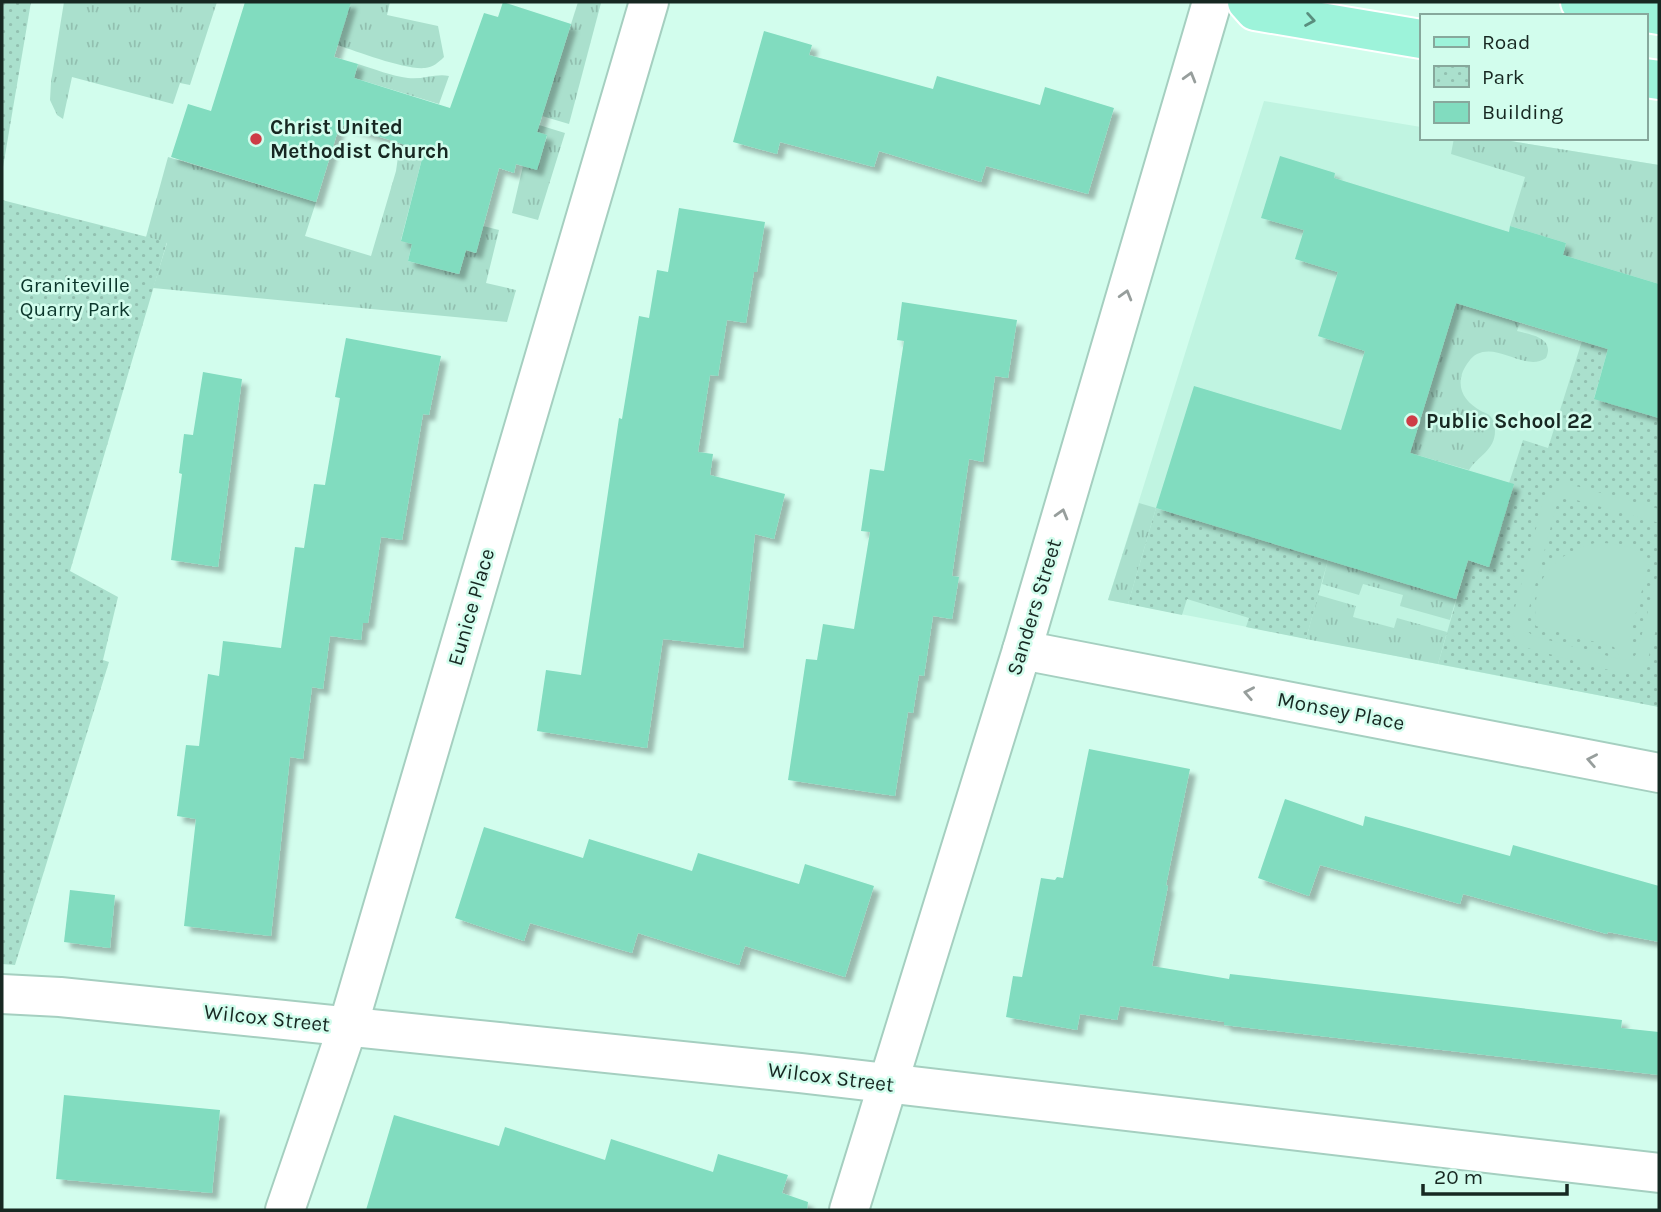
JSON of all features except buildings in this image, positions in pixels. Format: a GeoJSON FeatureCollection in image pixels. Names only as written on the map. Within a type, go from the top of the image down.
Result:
{"type":"FeatureCollection","features":[{"type":"Feature","properties":{"kind":"main road"},"geometry":{"type":"LineString","coordinates":[[1247,2],[1255,11],[1420,39]]}},
{"type":"Feature","properties":{"kind":"main road"},"geometry":{"type":"LineString","coordinates":[[1580,2],[1659,15]]}},
{"type":"Feature","properties":{"kind":"street","name":"Eunice Place"},"geometry":{"type":"LineString","coordinates":[[285,1210],[348,1026],[649,2]]}},
{"type":"Feature","properties":{"kind":"street","name":"Sanders Street"},"geometry":{"type":"LineString","coordinates":[[849,1210],[1022,650],[1212,2]]}},
{"type":"Feature","properties":{"kind":"street","name":"Monsey Place"},"geometry":{"type":"LineString","coordinates":[[1022,650],[1659,773]]}},
{"type":"Feature","properties":{"kind":"street","name":"Wilcox Street"},"geometry":{"type":"LineString","coordinates":[[2,999],[60,996],[348,1026],[786,1072],[1659,1173]]}},
{"type":"Feature","properties":{"kind":"shaded area","name":"Public School 22"},"geometry":{"type":"Polygon","coordinates":[[[1264,101],[1420,127],[1420,140],[1504,140],[1659,165],[1659,707],[1108,600],[1264,101]]]}},
{"type":"Feature","properties":{"kind":"green space"},"geometry":{"type":"Polygon","coordinates":[[[2,2],[31,2],[2,173],[2,2]]]}},
{"type":"Feature","properties":{"kind":"green space"},"geometry":{"type":"Polygon","coordinates":[[[64,2],[217,2],[190,85],[180,83],[173,104],[72,77],[63,119],[57,115],[50,100],[64,2]]]}},
{"type":"Feature","properties":{"kind":"green space"},"geometry":{"type":"Polygon","coordinates":[[[341,2],[390,2],[387,15],[438,26],[444,57],[430,67],[416,68],[337,45],[350,4],[341,2]]]}},
{"type":"Feature","properties":{"kind":"green space"},"geometry":{"type":"Polygon","coordinates":[[[578,2],[601,3],[569,124],[542,116],[578,2]]]}},
{"type":"Feature","properties":{"kind":"green space"},"geometry":{"type":"Polygon","coordinates":[[[358,64],[408,78],[449,76],[439,104],[354,78],[358,64]]]}},
{"type":"Feature","properties":{"kind":"green space"},"geometry":{"type":"Polygon","coordinates":[[[539,125],[565,133],[538,220],[512,213],[523,166],[537,169],[547,136],[537,132],[539,125]]]}},
{"type":"Feature","properties":{"kind":"green space"},"geometry":{"type":"Polygon","coordinates":[[[1454,140],[1504,140],[1659,165],[1659,284],[1563,255],[1566,243],[1510,226],[1525,177],[1451,154],[1454,140]]]}},
{"type":"Feature","properties":{"kind":"green space"},"geometry":{"type":"Polygon","coordinates":[[[400,143],[424,151],[401,240],[412,244],[408,261],[459,274],[466,250],[476,253],[483,226],[499,230],[486,283],[516,290],[507,322],[153,288],[167,243],[146,237],[168,157],[316,202],[305,236],[371,256],[396,171],[400,143]]]}},
{"type":"Feature","properties":{"kind":"green space","name":"Graniteville Quarry Park"},"geometry":{"type":"Polygon","coordinates":[[[2,200],[167,242],[70,571],[118,597],[103,660],[109,662],[15,965],[2,964],[2,200]]]}},
{"type":"Feature","properties":{"kind":"green space"},"geometry":{"type":"Polygon","coordinates":[[[1456,303],[1520,323],[1517,331],[1540,338],[1545,342],[1548,351],[1546,358],[1530,362],[1485,352],[1475,355],[1467,364],[1461,378],[1463,394],[1475,407],[1489,415],[1495,431],[1489,448],[1469,470],[1410,453],[1456,303]]]}},
{"type":"Feature","properties":{"kind":"green space"},"geometry":{"type":"Polygon","coordinates":[[[1582,341],[1608,349],[1594,398],[1659,418],[1659,707],[1438,664],[1468,560],[1488,567],[1523,440],[1548,448],[1582,341]]]}},
{"type":"Feature","properties":{"kind":"green space"},"geometry":{"type":"Polygon","coordinates":[[[1560,485],[1572,485],[1659,509],[1659,523],[1569,498],[1562,499],[1557,504],[1526,619],[1526,630],[1533,636],[1623,660],[1632,659],[1637,653],[1659,569],[1659,619],[1648,659],[1641,668],[1634,671],[1620,673],[1527,648],[1519,643],[1513,633],[1512,619],[1543,502],[1551,491],[1560,485]]]}},
{"type":"Feature","properties":{"kind":"green space"},"geometry":{"type":"Polygon","coordinates":[[[1139,503],[1156,508],[1128,604],[1108,600],[1139,503]]]}},
{"type":"Feature","properties":{"kind":"green space"},"geometry":{"type":"Polygon","coordinates":[[[1156,508],[1328,560],[1306,639],[1246,627],[1249,618],[1187,599],[1182,615],[1128,604],[1156,508]]]}},
{"type":"Feature","properties":{"kind":"green space"},"geometry":{"type":"Polygon","coordinates":[[[1595,543],[1624,546],[1638,551],[1650,560],[1629,639],[1634,650],[1620,658],[1614,647],[1536,626],[1537,595],[1547,572],[1567,555],[1595,543]]]}},
{"type":"Feature","properties":{"kind":"green space"},"geometry":{"type":"Polygon","coordinates":[[[1328,560],[1456,599],[1450,620],[1400,606],[1403,595],[1363,584],[1359,595],[1322,584],[1328,560]]]}},
{"type":"Feature","properties":{"kind":"green space"},"geometry":{"type":"Polygon","coordinates":[[[1318,595],[1356,606],[1353,617],[1394,628],[1397,618],[1447,632],[1438,664],[1306,639],[1318,595]]]}},
{"type":"Feature","properties":{"kind":"place","name":"Christ United Methodist Church"},"geometry":{"type":"Point","coordinates":[256,139]}},
{"type":"Feature","properties":{"kind":"place","name":"Public School 22"},"geometry":{"type":"Point","coordinates":[1412,421]}}]}
